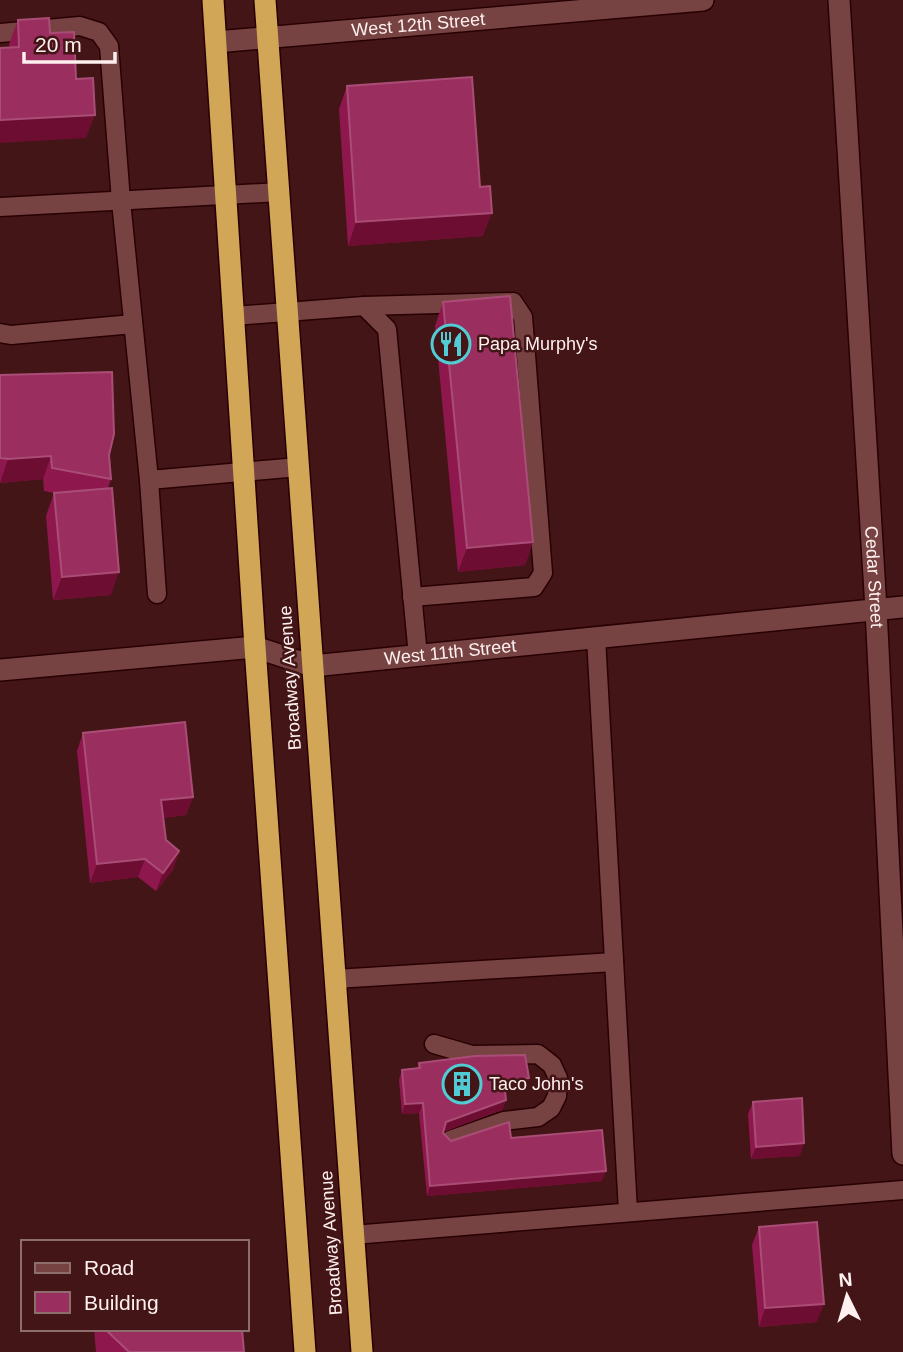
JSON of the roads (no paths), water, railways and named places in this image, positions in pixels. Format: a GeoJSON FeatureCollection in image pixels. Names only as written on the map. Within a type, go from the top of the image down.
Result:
{"type":"FeatureCollection","features":[{"type":"Feature","properties":{"kind":"highway","name":"Broadway Avenue"},"geometry":{"type":"LineString","coordinates":[[213,0],[305,1352]]}},
{"type":"Feature","properties":{"kind":"highway","name":"Broadway Avenue"},"geometry":{"type":"LineString","coordinates":[[265,0],[362,1352]]}},
{"type":"Feature","properties":{"kind":"street","name":"West 12th Street"},"geometry":{"type":"LineString","coordinates":[[216,42],[703,0]]}},
{"type":"Feature","properties":{"kind":"street","name":"Cedar Street"},"geometry":{"type":"LineString","coordinates":[[839,0],[876,609],[903,1154]]}},
{"type":"Feature","properties":{"kind":"street","name":"West 11th Street"},"geometry":{"type":"LineString","coordinates":[[0,670],[255,647],[312,666],[903,607]]}},
{"type":"Feature","properties":{"kind":"lane"},"geometry":{"type":"LineString","coordinates":[[0,33],[80,26],[99,32],[110,46],[121,201],[149,480],[157,594]]}},
{"type":"Feature","properties":{"kind":"lane"},"geometry":{"type":"LineString","coordinates":[[0,207],[280,192]]}},
{"type":"Feature","properties":{"kind":"lane"},"geometry":{"type":"LineString","coordinates":[[234,316],[364,306],[513,302],[523,317],[543,573],[534,587],[412,597]]}},
{"type":"Feature","properties":{"kind":"lane"},"geometry":{"type":"LineString","coordinates":[[364,306],[387,329],[418,656]]}},
{"type":"Feature","properties":{"kind":"lane"},"geometry":{"type":"LineString","coordinates":[[0,333],[11,335],[133,324]]}},
{"type":"Feature","properties":{"kind":"lane"},"geometry":{"type":"LineString","coordinates":[[149,480],[299,467]]}},
{"type":"Feature","properties":{"kind":"lane"},"geometry":{"type":"LineString","coordinates":[[596,638],[628,1211]]}},
{"type":"Feature","properties":{"kind":"lane"},"geometry":{"type":"LineString","coordinates":[[335,979],[614,962]]}},
{"type":"Feature","properties":{"kind":"lane"},"geometry":{"type":"LineString","coordinates":[[434,1044],[472,1055],[538,1054],[552,1065],[558,1078],[557,1096],[551,1108],[538,1117],[504,1121],[450,1140]]}},
{"type":"Feature","properties":{"kind":"lane"},"geometry":{"type":"LineString","coordinates":[[353,1235],[903,1190]]}},
{"type":"Feature","properties":{"kind":"place","name":"Papa Murphy's"},"geometry":{"type":"Point","coordinates":[451,344]}},
{"type":"Feature","properties":{"kind":"place","name":"Taco John's"},"geometry":{"type":"Point","coordinates":[462,1084]}}]}
